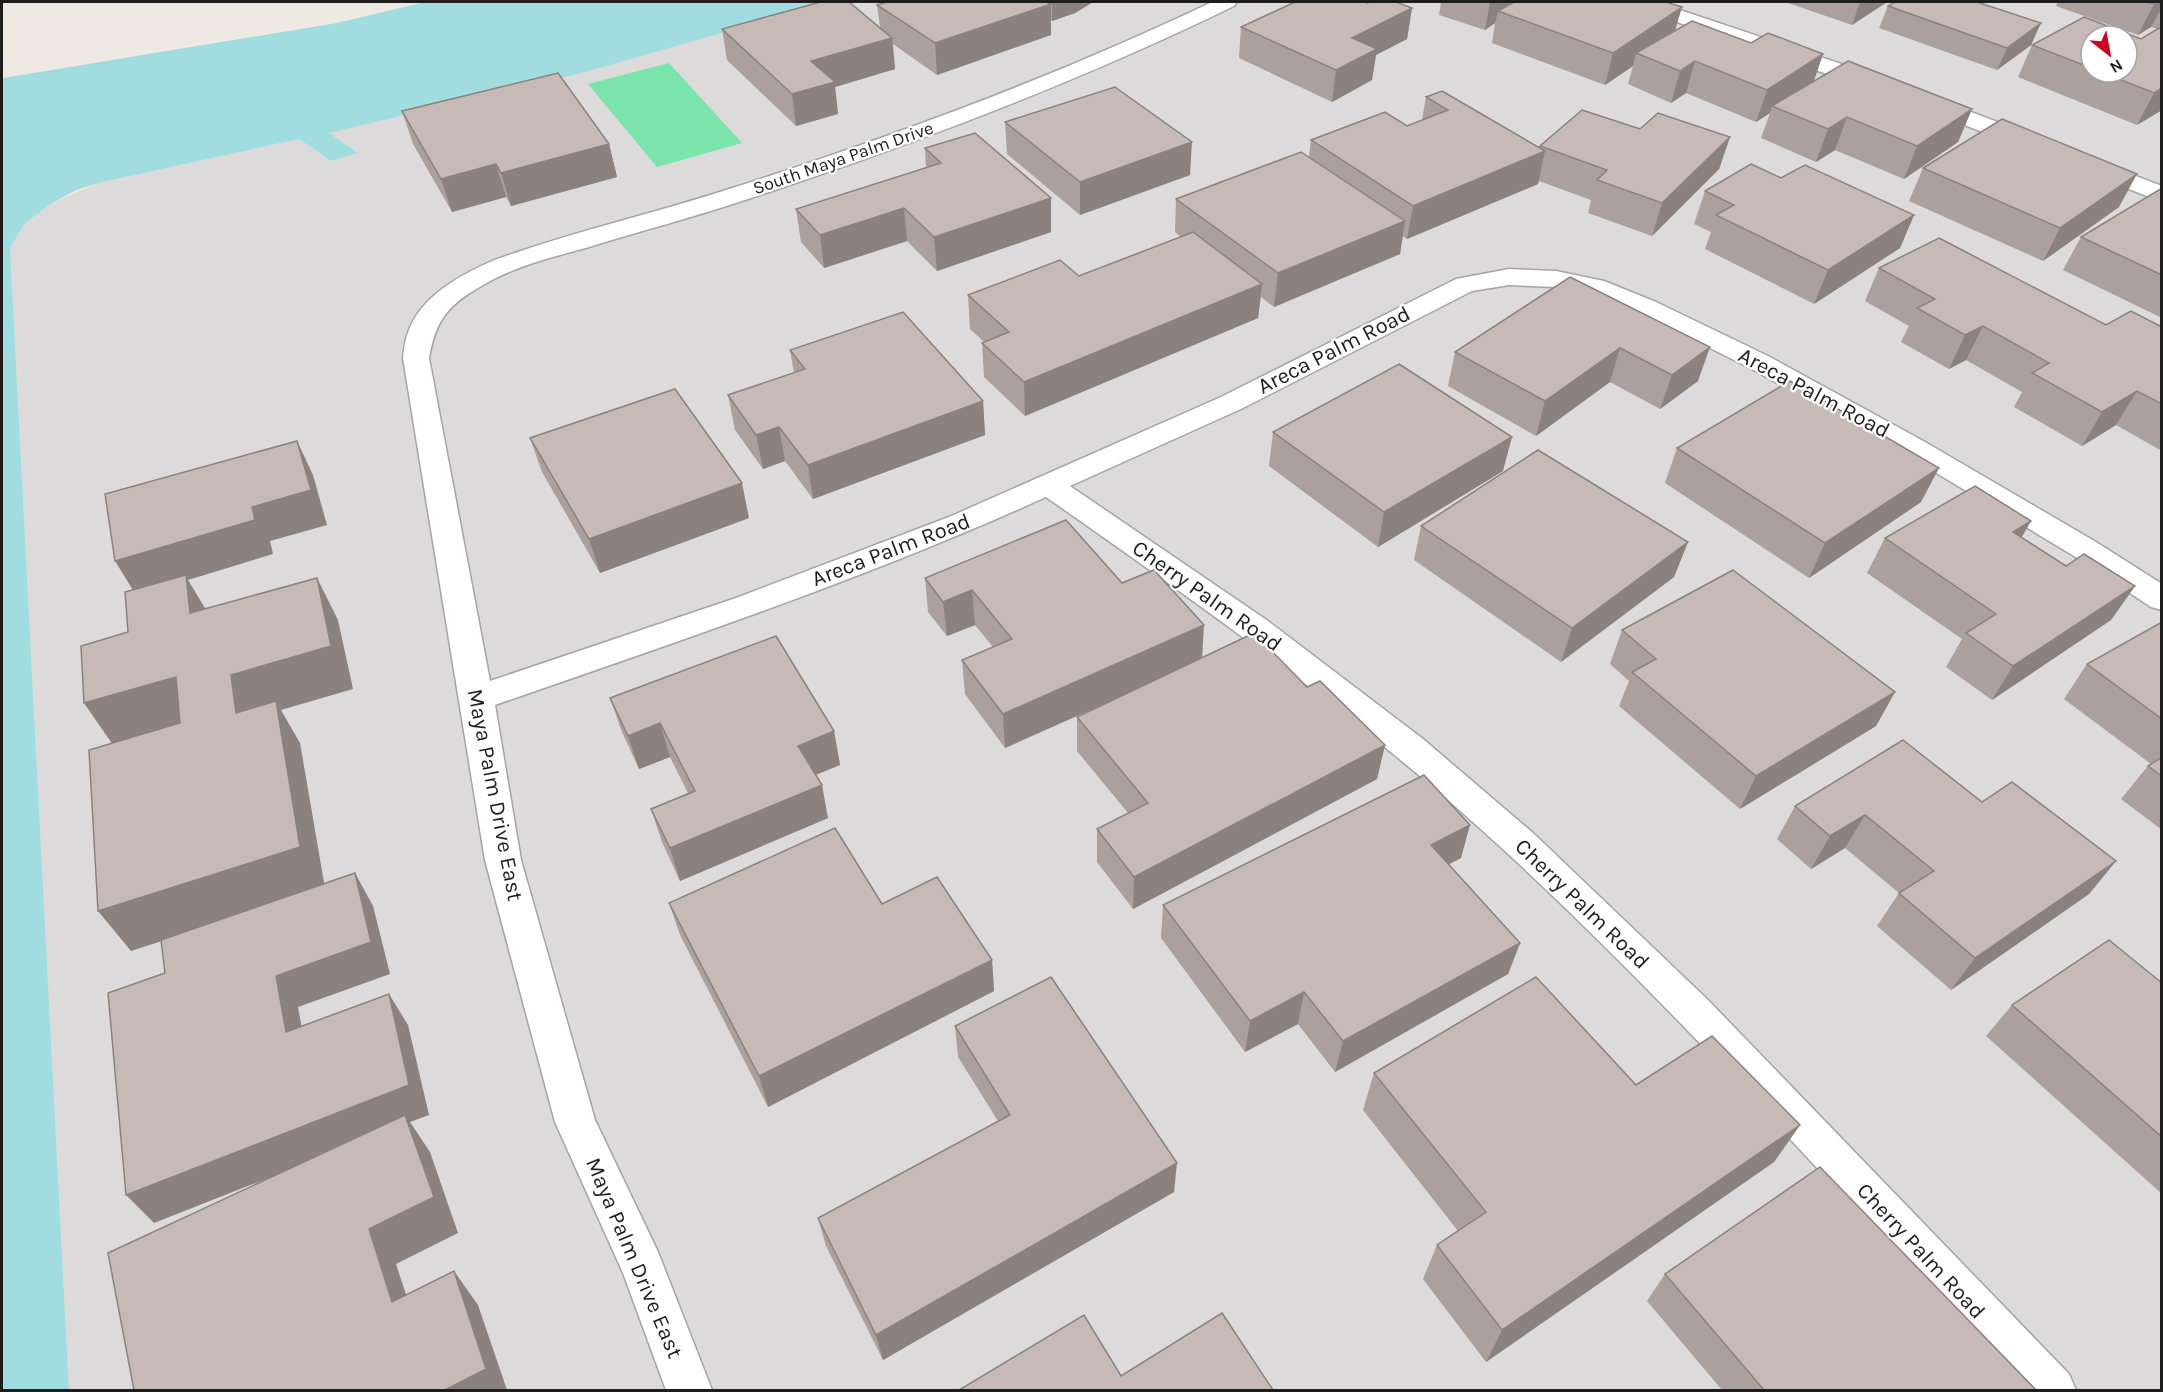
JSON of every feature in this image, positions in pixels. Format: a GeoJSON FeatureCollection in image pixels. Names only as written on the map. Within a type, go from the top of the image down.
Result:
{"type":"FeatureCollection","features":[{"type":"Feature","properties":{"kind":"street","name":"South Maya Palm Drive"},"geometry":{"type":"LineString","coordinates":[[453,294],[474,279],[516,260],[734,196],[880,147],[1125,50],[1227,2]]}},
{"type":"Feature","properties":{"kind":"street"},"geometry":{"type":"LineString","coordinates":[[1638,2],[1906,94],[2048,149]]}},
{"type":"Feature","properties":{"kind":"street"},"geometry":{"type":"LineString","coordinates":[[2069,158],[2162,195]]}},
{"type":"Feature","properties":{"kind":"street","name":"Areca Palm Road"},"geometry":{"type":"LineString","coordinates":[[477,698],[747,606],[1050,486],[1231,403],[1465,284],[1509,277],[1556,279],[1604,289],[1647,307],[1759,362],[1915,448],[2085,549],[2162,599]]}},
{"type":"Feature","properties":{"kind":"street","name":"Maya Palm Drive East"},"geometry":{"type":"LineString","coordinates":[[453,294],[444,301],[422,328],[416,358],[477,698],[503,860],[575,1122],[643,1267],[689,1390]]}},
{"type":"Feature","properties":{"kind":"street","name":"Cherry Palm Road"},"geometry":{"type":"LineString","coordinates":[[1050,486],[1266,636],[1410,748],[1519,842],[1694,1012],[2053,1390]]}},
{"type":"Feature","properties":{"kind":"shaded area"},"geometry":{"type":"Polygon","coordinates":[[[831,2],[2161,2],[2161,1390],[69,1390],[10,248],[25,223],[51,204],[98,183],[299,139],[331,161],[357,153],[328,133],[582,73],[831,2]]]}},
{"type":"Feature","properties":{"kind":"green space"},"geometry":{"type":"Polygon","coordinates":[[[669,63],[742,143],[657,167],[588,84],[669,63]]]}},
{"type":"Feature","properties":{"kind":"water"},"geometry":{"type":"Polygon","coordinates":[[[425,2],[831,2],[582,73],[329,133],[358,153],[331,161],[299,139],[98,183],[76,190],[51,204],[25,223],[10,248],[69,1390],[2,1390],[2,65],[3,78],[337,23],[425,2]]]}},
{"type":"Feature","properties":{"kind":"building"},"geometry":{"type":"Polygon","coordinates":[[[821,2],[849,2],[892,38],[811,61],[835,82],[792,94],[722,29],[821,2]]]}},
{"type":"Feature","properties":{"kind":"building"},"geometry":{"type":"Polygon","coordinates":[[[887,2],[1046,2],[1051,4],[935,43],[877,5],[887,2]]]}},
{"type":"Feature","properties":{"kind":"building"},"geometry":{"type":"Polygon","coordinates":[[[1295,2],[1396,2],[1412,8],[1352,38],[1377,49],[1336,70],[1241,27],[1295,2]]]}},
{"type":"Feature","properties":{"kind":"building"},"geometry":{"type":"Polygon","coordinates":[[[1514,2],[1666,2],[1682,7],[1613,53],[1498,11],[1514,2]]]}},
{"type":"Feature","properties":{"kind":"building"},"geometry":{"type":"Polygon","coordinates":[[[1895,2],[1977,2],[2041,23],[2007,48],[1888,6],[1895,2]]]}},
{"type":"Feature","properties":{"kind":"building"},"geometry":{"type":"Polygon","coordinates":[[[2084,17],[2102,24],[2079,24],[2079,63],[2032,45],[2084,17]]]}},
{"type":"Feature","properties":{"kind":"building"},"geometry":{"type":"Polygon","coordinates":[[[1692,21],[1751,43],[1768,33],[1823,54],[1767,90],[1695,61],[1680,71],[1636,53],[1692,21]]]}},
{"type":"Feature","properties":{"kind":"building"},"geometry":{"type":"Polygon","coordinates":[[[2159,28],[2162,29],[2162,88],[2154,93],[2131,84],[2139,84],[2139,38],[2159,28]]]}},
{"type":"Feature","properties":{"kind":"building"},"geometry":{"type":"Polygon","coordinates":[[[1848,61],[1972,109],[1917,146],[1847,117],[1828,129],[1772,106],[1848,61]]]}},
{"type":"Feature","properties":{"kind":"building"},"geometry":{"type":"Polygon","coordinates":[[[558,73],[609,144],[501,173],[496,164],[441,179],[402,111],[558,73]]]}},
{"type":"Feature","properties":{"kind":"building"},"geometry":{"type":"Polygon","coordinates":[[[1115,87],[1192,142],[1080,182],[1005,122],[1115,87]]]}},
{"type":"Feature","properties":{"kind":"building"},"geometry":{"type":"Polygon","coordinates":[[[1442,91],[1545,151],[1413,206],[1311,140],[1385,112],[1407,126],[1448,110],[1426,97],[1442,91]]]}},
{"type":"Feature","properties":{"kind":"building"},"geometry":{"type":"Polygon","coordinates":[[[1582,110],[1640,129],[1658,113],[1730,137],[1662,203],[1597,180],[1607,170],[1540,146],[1582,110]]]}},
{"type":"Feature","properties":{"kind":"building"},"geometry":{"type":"Polygon","coordinates":[[[2002,119],[2137,174],[2060,228],[1923,168],[2002,119]]]}},
{"type":"Feature","properties":{"kind":"building"},"geometry":{"type":"Polygon","coordinates":[[[975,133],[1051,198],[934,237],[904,208],[820,235],[796,209],[941,163],[925,148],[975,133]]]}},
{"type":"Feature","properties":{"kind":"building"},"geometry":{"type":"Polygon","coordinates":[[[1301,152],[1405,221],[1278,273],[1176,199],[1301,152]]]}},
{"type":"Feature","properties":{"kind":"building"},"geometry":{"type":"Polygon","coordinates":[[[1751,164],[1781,178],[1805,165],[1914,215],[1828,270],[1716,215],[1734,205],[1705,191],[1751,164]]]}},
{"type":"Feature","properties":{"kind":"building"},"geometry":{"type":"Polygon","coordinates":[[[2162,188],[2162,275],[2081,237],[2162,188]]]}},
{"type":"Feature","properties":{"kind":"building"},"geometry":{"type":"Polygon","coordinates":[[[1193,232],[1262,284],[1024,382],[982,343],[1009,332],[968,295],[1060,260],[1079,276],[1193,232]]]}},
{"type":"Feature","properties":{"kind":"building"},"geometry":{"type":"Polygon","coordinates":[[[1939,238],[2106,325],[2131,311],[2162,327],[2162,404],[2137,391],[2102,412],[2032,373],[2049,363],[1983,326],[1965,335],[1917,308],[1935,299],[1879,268],[1939,238]]]}},
{"type":"Feature","properties":{"kind":"building"},"geometry":{"type":"Polygon","coordinates":[[[1570,277],[1710,347],[1672,375],[1620,348],[1545,401],[1455,352],[1570,277]]]}},
{"type":"Feature","properties":{"kind":"building"},"geometry":{"type":"Polygon","coordinates":[[[903,312],[983,401],[808,465],[779,427],[756,435],[728,395],[805,369],[790,350],[903,312]]]}},
{"type":"Feature","properties":{"kind":"building"},"geometry":{"type":"Polygon","coordinates":[[[1399,364],[1512,437],[1384,512],[1273,432],[1399,364]]]}},
{"type":"Feature","properties":{"kind":"building"},"geometry":{"type":"Polygon","coordinates":[[[1790,381],[1939,468],[1825,543],[1677,448],[1790,381]]]}},
{"type":"Feature","properties":{"kind":"building"},"geometry":{"type":"Polygon","coordinates":[[[675,389],[742,483],[589,539],[530,438],[675,389]]]}},
{"type":"Feature","properties":{"kind":"building"},"geometry":{"type":"Polygon","coordinates":[[[297,441],[311,490],[252,507],[255,520],[115,561],[105,494],[297,441]]]}},
{"type":"Feature","properties":{"kind":"building"},"geometry":{"type":"Polygon","coordinates":[[[1538,450],[1688,542],[1572,628],[1421,526],[1538,450]]]}},
{"type":"Feature","properties":{"kind":"building"},"geometry":{"type":"Polygon","coordinates":[[[1975,486],[2031,521],[2013,532],[2066,566],[2084,554],[2135,586],[2013,666],[1966,633],[1996,614],[1885,538],[1975,486]]]}},
{"type":"Feature","properties":{"kind":"building"},"geometry":{"type":"Polygon","coordinates":[[[1066,520],[1122,583],[1154,570],[1204,625],[1003,714],[962,660],[1012,639],[972,590],[943,602],[925,578],[1066,520]]]}},
{"type":"Feature","properties":{"kind":"building"},"geometry":{"type":"Polygon","coordinates":[[[1733,570],[1895,692],[1756,776],[1632,672],[1656,659],[1622,630],[1733,570]]]}},
{"type":"Feature","properties":{"kind":"building"},"geometry":{"type":"Polygon","coordinates":[[[186,575],[190,613],[317,578],[331,646],[231,675],[236,713],[276,701],[300,847],[98,911],[89,750],[180,723],[176,677],[84,703],[81,646],[128,632],[125,592],[186,575]]]}},
{"type":"Feature","properties":{"kind":"building"},"geometry":{"type":"Polygon","coordinates":[[[2162,622],[2162,719],[2087,664],[2162,622]]]}},
{"type":"Feature","properties":{"kind":"building"},"geometry":{"type":"Polygon","coordinates":[[[1254,633],[1307,687],[1320,681],[1385,745],[1134,877],[1097,829],[1148,803],[1077,717],[1254,633]]]}},
{"type":"Feature","properties":{"kind":"building"},"geometry":{"type":"Polygon","coordinates":[[[776,636],[834,731],[798,746],[822,785],[670,848],[651,809],[695,791],[660,723],[628,736],[610,698],[776,636]]]}},
{"type":"Feature","properties":{"kind":"building"},"geometry":{"type":"Polygon","coordinates":[[[1903,740],[1982,802],[2012,782],[2116,861],[1975,958],[1899,893],[1934,871],[1865,815],[1830,836],[1795,806],[1903,740]]]}},
{"type":"Feature","properties":{"kind":"building"},"geometry":{"type":"Polygon","coordinates":[[[2162,757],[2162,776],[2148,766],[2162,757]]]}},
{"type":"Feature","properties":{"kind":"building"},"geometry":{"type":"Polygon","coordinates":[[[1424,775],[1470,825],[1431,845],[1520,943],[1343,1041],[1304,992],[1250,1021],[1163,905],[1424,775]]]}},
{"type":"Feature","properties":{"kind":"building"},"geometry":{"type":"Polygon","coordinates":[[[835,828],[882,904],[937,877],[992,960],[759,1076],[669,903],[835,828]]]}},
{"type":"Feature","properties":{"kind":"building"},"geometry":{"type":"Polygon","coordinates":[[[355,873],[371,942],[276,976],[286,1032],[389,994],[409,1085],[126,1195],[108,993],[165,973],[161,940],[355,873]]]}},
{"type":"Feature","properties":{"kind":"building"},"geometry":{"type":"Polygon","coordinates":[[[2109,940],[2162,983],[2162,1137],[2012,1005],[2109,940]]]}},
{"type":"Feature","properties":{"kind":"building"},"geometry":{"type":"Polygon","coordinates":[[[1051,977],[1177,1163],[876,1335],[818,1218],[1010,1115],[955,1026],[1051,977]]]}},
{"type":"Feature","properties":{"kind":"building"},"geometry":{"type":"Polygon","coordinates":[[[1536,977],[1636,1085],[1712,1036],[1800,1125],[1502,1330],[1437,1245],[1486,1212],[1374,1073],[1536,977]]]}},
{"type":"Feature","properties":{"kind":"building"},"geometry":{"type":"Polygon","coordinates":[[[405,1115],[434,1197],[369,1229],[392,1302],[454,1271],[486,1369],[445,1390],[134,1390],[108,1253],[405,1115]]]}},
{"type":"Feature","properties":{"kind":"building"},"geometry":{"type":"Polygon","coordinates":[[[1820,1167],[2036,1390],[1764,1390],[1665,1274],[1820,1167]]]}},
{"type":"Feature","properties":{"kind":"building"},"geometry":{"type":"Polygon","coordinates":[[[1222,1313],[1273,1390],[959,1390],[1084,1315],[1121,1376],[1222,1313]]]}}]}
